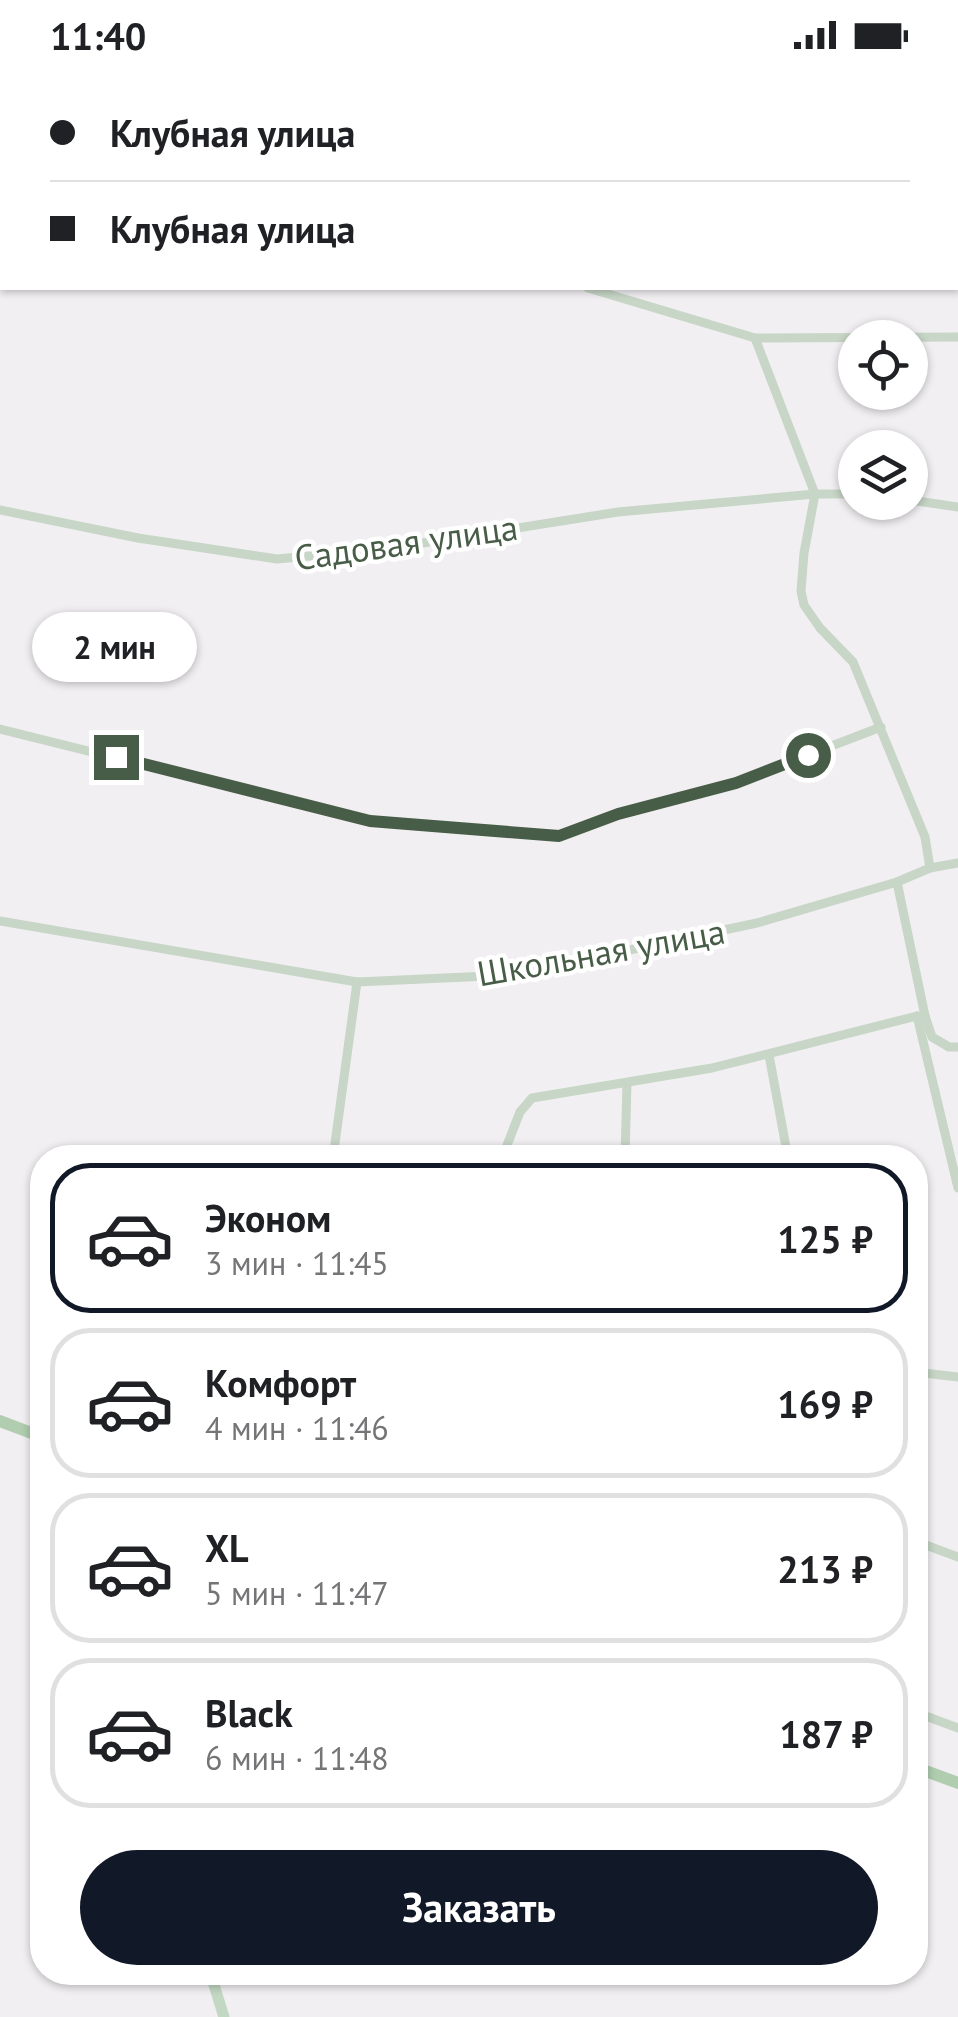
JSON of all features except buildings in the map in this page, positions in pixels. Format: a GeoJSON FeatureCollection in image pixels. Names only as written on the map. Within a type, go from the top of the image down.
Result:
{"type":"FeatureCollection","features":[{"type":"Feature","properties":{"kind":"main road"},"geometry":{"type":"LineString","coordinates":[[0,1421],[30,1432]]}},
{"type":"Feature","properties":{"kind":"main road"},"geometry":{"type":"LineString","coordinates":[[928,1771],[958,1783]]}},
{"type":"Feature","properties":{"kind":"street"},"geometry":{"type":"LineString","coordinates":[[595,290],[755,338],[958,337]]}},
{"type":"Feature","properties":{"kind":"street"},"geometry":{"type":"LineString","coordinates":[[755,338],[815,494],[800,590],[804,605],[820,628],[854,662],[926,837],[930,868]]}},
{"type":"Feature","properties":{"kind":"street","name":"Садовая улица"},"geometry":{"type":"LineString","coordinates":[[0,510],[138,538],[277,560],[384,548],[618,512],[838,494]]}},
{"type":"Feature","properties":{"kind":"street"},"geometry":{"type":"LineString","coordinates":[[928,503],[958,507]]}},
{"type":"Feature","properties":{"kind":"street"},"geometry":{"type":"LineString","coordinates":[[0,729],[370,821],[559,836],[618,814],[736,783],[881,726]]}},
{"type":"Feature","properties":{"kind":"street","name":"Школьная улица"},"geometry":{"type":"LineString","coordinates":[[0,921],[357,982],[511,975],[757,924],[898,882],[930,868],[958,863]]}},
{"type":"Feature","properties":{"kind":"street"},"geometry":{"type":"LineString","coordinates":[[898,882],[921,1016],[958,1188]]}},
{"type":"Feature","properties":{"kind":"street"},"geometry":{"type":"LineString","coordinates":[[335,1145],[357,982]]}},
{"type":"Feature","properties":{"kind":"street"},"geometry":{"type":"LineString","coordinates":[[921,1016],[932,1037],[949,1047],[958,1047]]}},
{"type":"Feature","properties":{"kind":"street"},"geometry":{"type":"LineString","coordinates":[[507,1145],[520,1112],[532,1098],[769,1055],[921,1016]]}},
{"type":"Feature","properties":{"kind":"street"},"geometry":{"type":"LineString","coordinates":[[769,1055],[786,1145]]}},
{"type":"Feature","properties":{"kind":"street"},"geometry":{"type":"LineString","coordinates":[[625,1145],[627,1083]]}},
{"type":"Feature","properties":{"kind":"street"},"geometry":{"type":"LineString","coordinates":[[928,1374],[958,1377]]}},
{"type":"Feature","properties":{"kind":"street"},"geometry":{"type":"LineString","coordinates":[[928,1546],[958,1557]]}},
{"type":"Feature","properties":{"kind":"street"},"geometry":{"type":"LineString","coordinates":[[928,1717],[958,1728]]}},
{"type":"Feature","properties":{"kind":"street"},"geometry":{"type":"LineString","coordinates":[[214,1985],[224,2017]]}},
{"type":"Feature","properties":{"kind":"route"},"geometry":{"type":"LineString","coordinates":[[116,757],[370,821],[559,836],[618,814],[736,783],[808,755]]}}]}
